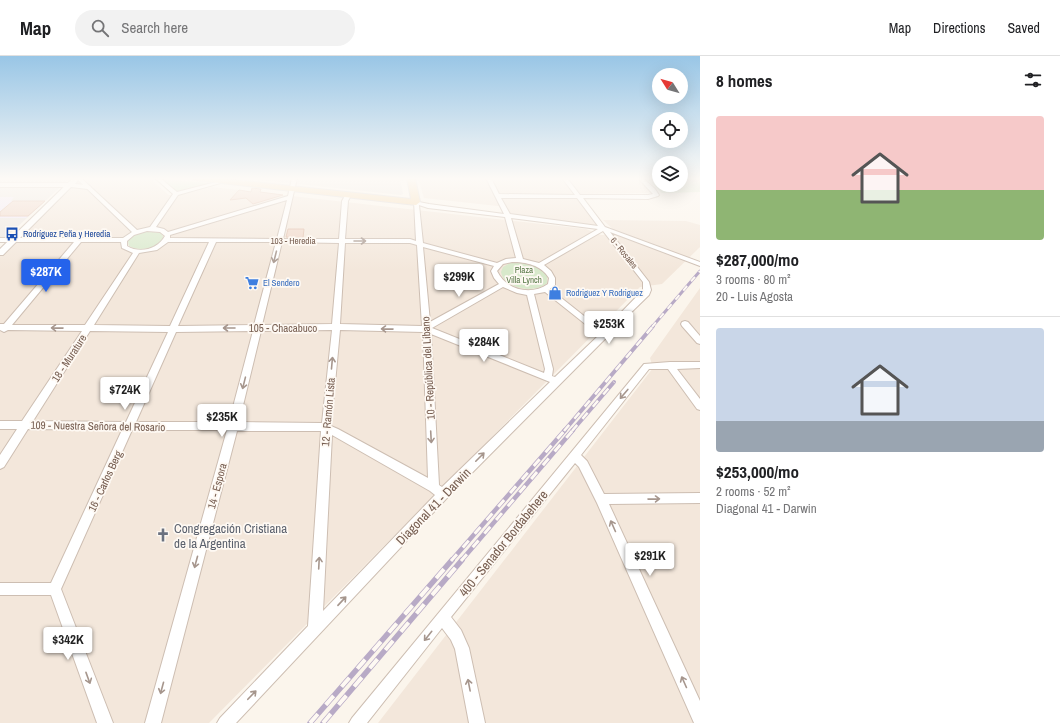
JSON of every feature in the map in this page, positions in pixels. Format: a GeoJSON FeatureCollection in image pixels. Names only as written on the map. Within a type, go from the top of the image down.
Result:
{"type":"FeatureCollection","features":[{"type":"Feature","properties":{"kind":"street"},"geometry":{"type":"LineString","coordinates":[[0,253],[44,209]]}},
{"type":"Feature","properties":{"kind":"street"},"geometry":{"type":"LineString","coordinates":[[112,209],[136,232]]}},
{"type":"Feature","properties":{"kind":"street"},"geometry":{"type":"LineString","coordinates":[[0,240],[124,240],[136,232],[152,229],[166,209]]}},
{"type":"Feature","properties":{"kind":"street"},"geometry":{"type":"LineString","coordinates":[[124,240],[124,247],[126,249],[137,252],[152,250],[158,247],[167,237],[246,209]]}},
{"type":"Feature","properties":{"kind":"street","name":"14 - Espora"},"geometry":{"type":"LineString","coordinates":[[153,723],[258,328],[288,209]]}},
{"type":"Feature","properties":{"kind":"street","name":"12 - Ramón Lista"},"geometry":{"type":"LineString","coordinates":[[315,629],[326,429],[336,327],[344,209]]}},
{"type":"Feature","properties":{"kind":"street","name":"10 - República del Líbano"},"geometry":{"type":"LineString","coordinates":[[417,209],[438,491]]}},
{"type":"Feature","properties":{"kind":"street"},"geometry":{"type":"LineString","coordinates":[[455,209],[604,228],[700,264]]}},
{"type":"Feature","properties":{"kind":"street"},"geometry":{"type":"LineString","coordinates":[[504,209],[507,215],[520,260]]}},
{"type":"Feature","properties":{"kind":"street","name":"6 - Rosales"},"geometry":{"type":"LineString","coordinates":[[589,209],[646,282],[648,290],[646,293]]}},
{"type":"Feature","properties":{"kind":"street"},"geometry":{"type":"LineString","coordinates":[[540,265],[604,228]]}},
{"type":"Feature","properties":{"kind":"street","name":"103 - Heredia"},"geometry":{"type":"LineString","coordinates":[[152,229],[162,230],[167,237],[213,241],[410,241],[497,265]]}},
{"type":"Feature","properties":{"kind":"street"},"geometry":{"type":"LineString","coordinates":[[2,329],[78,241]]}},
{"type":"Feature","properties":{"kind":"street","name":"16 - Carlos Berg"},"geometry":{"type":"LineString","coordinates":[[55,589],[213,241]]}},
{"type":"Feature","properties":{"kind":"street","name":"18 - Murature"},"geometry":{"type":"LineString","coordinates":[[0,464],[137,252]]}},
{"type":"Feature","properties":{"kind":"street"},"geometry":{"type":"LineString","coordinates":[[520,260],[540,265],[547,270],[552,278],[551,285],[546,289],[530,292],[520,291],[504,284],[496,276],[494,271],[497,265],[505,261],[520,260]]}},
{"type":"Feature","properties":{"kind":"street"},"geometry":{"type":"LineString","coordinates":[[426,329],[438,320],[504,284]]}},
{"type":"Feature","properties":{"kind":"street"},"geometry":{"type":"LineString","coordinates":[[546,289],[605,336]]}},
{"type":"Feature","properties":{"kind":"street"},"geometry":{"type":"LineString","coordinates":[[530,292],[552,379]]}},
{"type":"Feature","properties":{"kind":"street","name":"Diagonal 41 - Darwin"},"geometry":{"type":"LineString","coordinates":[[225,723],[315,629],[438,491],[552,379],[605,336],[646,293]]}},
{"type":"Feature","properties":{"kind":"street"},"geometry":{"type":"LineString","coordinates":[[685,324],[700,341]]}},
{"type":"Feature","properties":{"kind":"street","name":"105 - Chacabuco"},"geometry":{"type":"LineString","coordinates":[[2,329],[336,327],[426,329],[552,379]]}},
{"type":"Feature","properties":{"kind":"street"},"geometry":{"type":"LineString","coordinates":[[670,366],[700,365]]}},
{"type":"Feature","properties":{"kind":"street","name":"400 - Senador Bordabehere"},"geometry":{"type":"LineString","coordinates":[[357,723],[647,366],[670,366]]}},
{"type":"Feature","properties":{"kind":"street"},"geometry":{"type":"LineString","coordinates":[[670,366],[700,406]]}},
{"type":"Feature","properties":{"kind":"street","name":"109 - Nuestra Señora del Rosario"},"geometry":{"type":"LineString","coordinates":[[0,425],[129,427],[312,426],[335,432],[438,491]]}},
{"type":"Feature","properties":{"kind":"street"},"geometry":{"type":"LineString","coordinates":[[574,455],[583,464],[601,499],[700,718]]}},
{"type":"Feature","properties":{"kind":"street"},"geometry":{"type":"LineString","coordinates":[[601,499],[700,498]]}},
{"type":"Feature","properties":{"kind":"street"},"geometry":{"type":"LineString","coordinates":[[0,589],[55,589],[104,723]]}},
{"type":"Feature","properties":{"kind":"street"},"geometry":{"type":"LineString","coordinates":[[443,618],[456,635],[462,648],[477,723]]}},
{"type":"Feature","properties":{"kind":"shaded area"},"geometry":{"type":"Polygon","coordinates":[[[0,209],[36,209],[0,243],[0,209]]]}},
{"type":"Feature","properties":{"kind":"shaded area"},"geometry":{"type":"Polygon","coordinates":[[[0,209],[36,209],[26,218],[0,218],[0,209]]]}},
{"type":"Feature","properties":{"kind":"shaded area"},"geometry":{"type":"Polygon","coordinates":[[[49,209],[409,209],[586,229],[601,235],[612,235],[615,231],[603,220],[686,221],[700,225],[700,247],[662,284],[640,287],[209,723],[0,723],[0,256],[49,209]]]}},
{"type":"Feature","properties":{"kind":"shaded area"},"geometry":{"type":"Polygon","coordinates":[[[508,209],[586,209],[599,226],[509,213],[508,209]]]}},
{"type":"Feature","properties":{"kind":"shaded area"},"geometry":{"type":"Polygon","coordinates":[[[700,288],[700,723],[378,723],[653,368],[650,358],[700,288]]]}},
{"type":"Feature","properties":{"kind":"green space"},"geometry":{"type":"Polygon","coordinates":[[[146,231],[161,233],[164,238],[158,245],[153,247],[138,249],[129,246],[128,241],[134,235],[146,231]]]}},
{"type":"Feature","properties":{"kind":"green space","name":"Plaza Villa Lynch"},"geometry":{"type":"Polygon","coordinates":[[[512,262],[527,263],[540,268],[547,275],[547,283],[542,286],[528,289],[514,286],[503,278],[501,272],[503,267],[512,262]]]}},
{"type":"Feature","properties":{"kind":"building"},"geometry":{"type":"Polygon","coordinates":[[[3,209],[36,209],[28,216],[0,216],[0,212],[3,209]]]}},
{"type":"Feature","properties":{"kind":"building"},"geometry":{"type":"Polygon","coordinates":[[[288,229],[304,229],[303,238],[286,237],[288,229]]]}},
{"type":"Feature","properties":{"kind":"railway"},"geometry":{"type":"LineString","coordinates":[[652,327],[700,271]]}},
{"type":"Feature","properties":{"kind":"railway"},"geometry":{"type":"LineString","coordinates":[[564,431],[653,326]]}},
{"type":"Feature","properties":{"kind":"railway"},"geometry":{"type":"LineString","coordinates":[[572,431],[614,382]]}},
{"type":"Feature","properties":{"kind":"railway"},"geometry":{"type":"LineString","coordinates":[[451,561],[565,430]]}},
{"type":"Feature","properties":{"kind":"railway"},"geometry":{"type":"LineString","coordinates":[[461,561],[573,430]]}},
{"type":"Feature","properties":{"kind":"railway"},"geometry":{"type":"LineString","coordinates":[[310,723],[452,560]]}},
{"type":"Feature","properties":{"kind":"railway"},"geometry":{"type":"LineString","coordinates":[[323,723],[462,560]]}},
{"type":"Feature","properties":{"kind":"place","name":"Rodríguez Peña y Heredia"},"geometry":{"type":"Point","coordinates":[12,234]}},
{"type":"Feature","properties":{"kind":"place","name":"El Sendero"},"geometry":{"type":"Point","coordinates":[252,283]}},
{"type":"Feature","properties":{"kind":"place","name":"Rodriguez Y Rodriguez"},"geometry":{"type":"Point","coordinates":[555,293]}},
{"type":"Feature","properties":{"kind":"place","name":"Congregación Cristiana de la Argentina"},"geometry":{"type":"Point","coordinates":[163,535]}}]}
